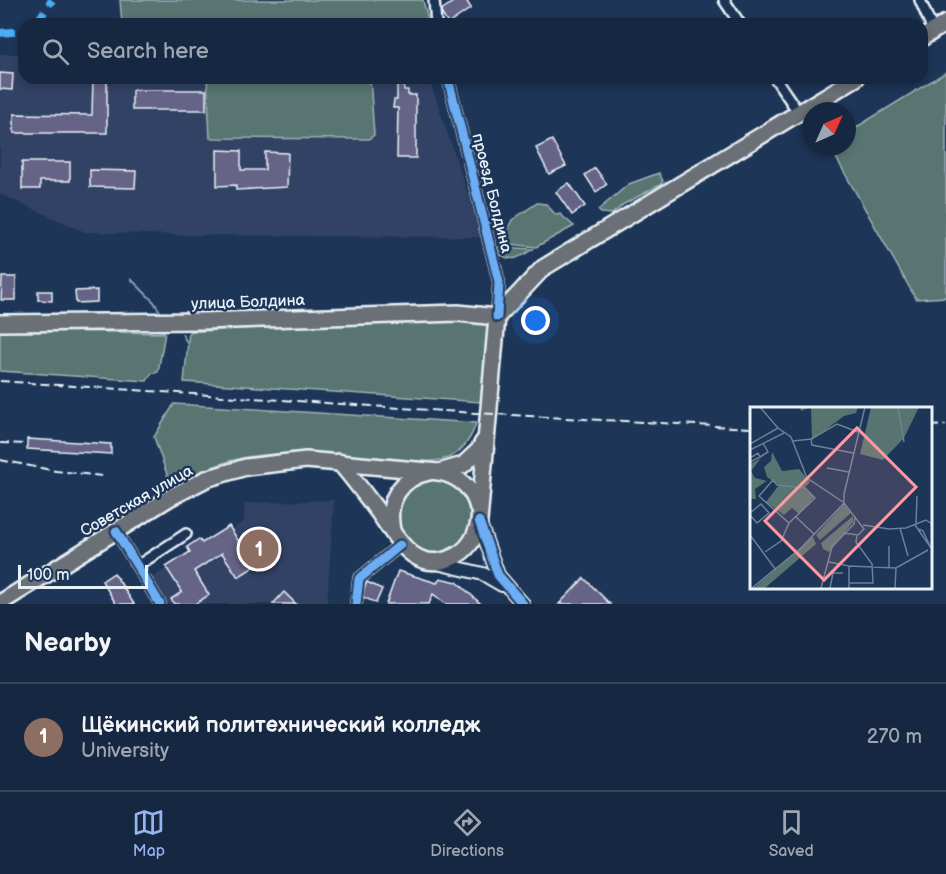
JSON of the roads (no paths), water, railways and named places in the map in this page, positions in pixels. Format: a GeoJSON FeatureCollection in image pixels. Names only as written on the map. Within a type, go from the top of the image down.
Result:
{"type":"FeatureCollection","features":[{"type":"Feature","properties":{"kind":"main road"},"geometry":{"type":"LineString","coordinates":[[339,462],[355,480],[398,542],[414,556],[430,561],[448,560],[463,551],[474,538],[479,517],[497,318],[543,268],[846,84]]}},
{"type":"Feature","properties":{"kind":"main road","name":"улица Болдина"},"geometry":{"type":"LineString","coordinates":[[0,322],[203,321],[458,312],[497,318]]}},
{"type":"Feature","properties":{"kind":"main road"},"geometry":{"type":"LineString","coordinates":[[398,542],[390,513],[395,496],[406,482],[463,465],[473,458],[486,433]]}},
{"type":"Feature","properties":{"kind":"main road","name":"Советская улица"},"geometry":{"type":"LineString","coordinates":[[0,603],[171,497],[206,479],[273,462],[339,462],[434,472]]}},
{"type":"Feature","properties":{"kind":"main road"},"geometry":{"type":"LineString","coordinates":[[434,472],[455,477],[469,488],[479,517]]}},
{"type":"Feature","properties":{"kind":"street"},"geometry":{"type":"LineString","coordinates":[[434,0],[436,18]]}},
{"type":"Feature","properties":{"kind":"street"},"geometry":{"type":"LineString","coordinates":[[724,0],[736,18]]}},
{"type":"Feature","properties":{"kind":"street"},"geometry":{"type":"LineString","coordinates":[[920,0],[933,29]]}},
{"type":"Feature","properties":{"kind":"street","name":"проезд Болдина"},"geometry":{"type":"LineString","coordinates":[[450,84],[499,282],[497,318]]}},
{"type":"Feature","properties":{"kind":"street"},"geometry":{"type":"LineString","coordinates":[[780,84],[794,106]]}},
{"type":"Feature","properties":{"kind":"street"},"geometry":{"type":"LineString","coordinates":[[479,517],[492,563],[509,590],[523,604]]}},
{"type":"Feature","properties":{"kind":"street"},"geometry":{"type":"LineString","coordinates":[[116,531],[160,604]]}},
{"type":"Feature","properties":{"kind":"street"},"geometry":{"type":"LineString","coordinates":[[137,566],[186,534]]}},
{"type":"Feature","properties":{"kind":"street"},"geometry":{"type":"LineString","coordinates":[[356,604],[359,579],[398,542]]}},
{"type":"Feature","properties":{"kind":"street"},"geometry":{"type":"LineString","coordinates":[[430,561],[483,574],[509,590]]}},
{"type":"Feature","properties":{"kind":"waterway"},"geometry":{"type":"LineString","coordinates":[[131,279],[154,302],[162,315]]}},
{"type":"Feature","properties":{"kind":"waterway"},"geometry":{"type":"LineString","coordinates":[[156,330],[164,331]]}},
{"type":"Feature","properties":{"kind":"waterway"},"geometry":{"type":"LineString","coordinates":[[182,334],[188,344]]}},
{"type":"Feature","properties":{"kind":"railway"},"geometry":{"type":"LineString","coordinates":[[0,381],[475,413],[750,428]]}},
{"type":"Feature","properties":{"kind":"railway"},"geometry":{"type":"LineString","coordinates":[[931,426],[946,425]]}},
{"type":"Feature","properties":{"kind":"railway"},"geometry":{"type":"LineString","coordinates":[[0,443],[27,444]]}},
{"type":"Feature","properties":{"kind":"railway"},"geometry":{"type":"LineString","coordinates":[[0,460],[56,471],[103,476]]}},
{"type":"Feature","properties":{"kind":"place","name":"Щёкинский политехнический колледж"},"geometry":{"type":"Point","coordinates":[259,549]}}]}
